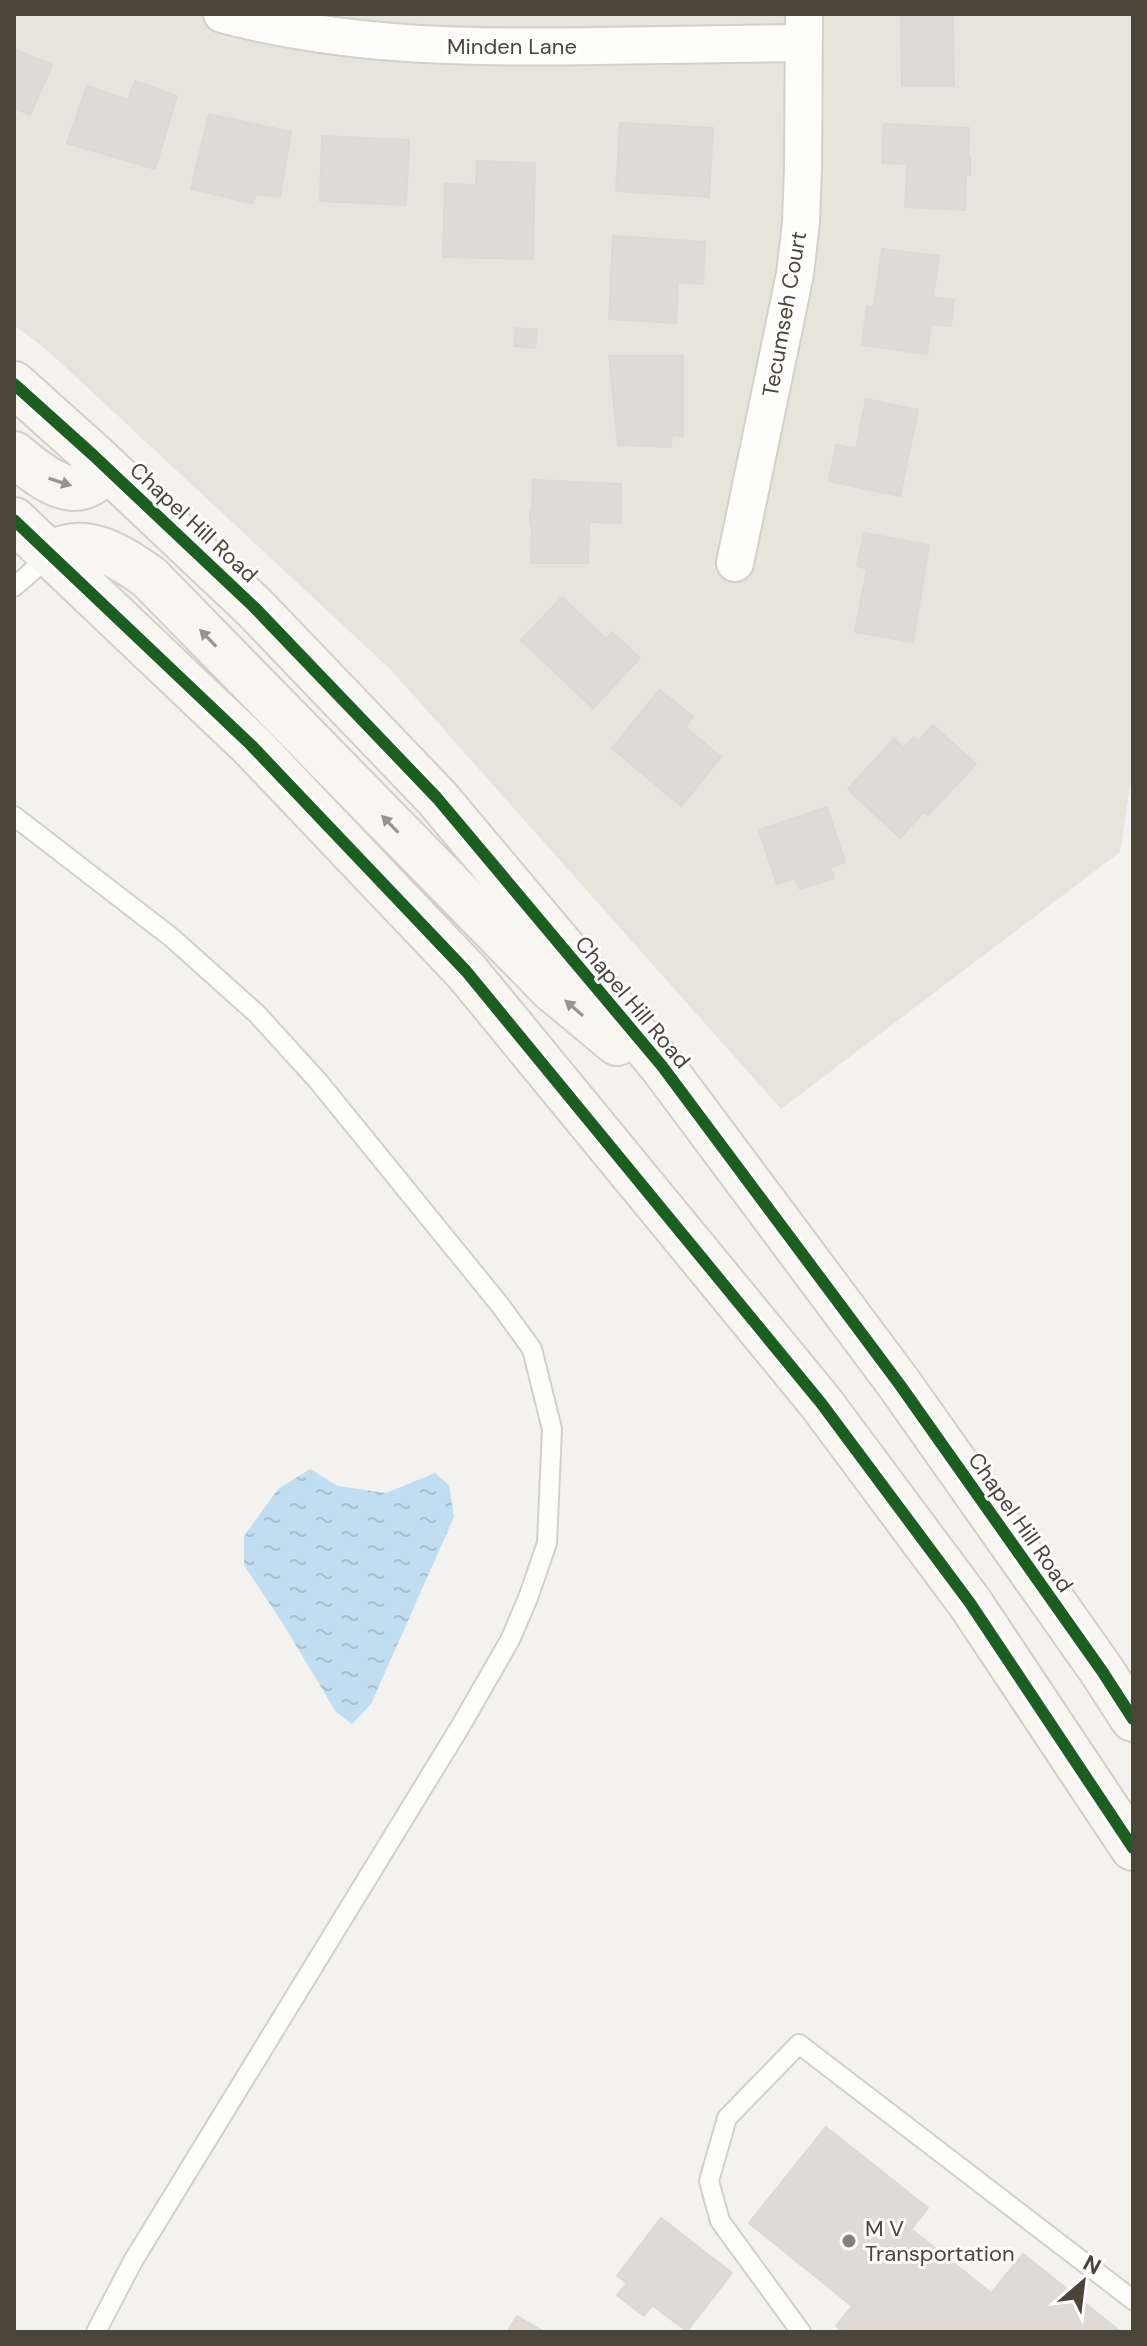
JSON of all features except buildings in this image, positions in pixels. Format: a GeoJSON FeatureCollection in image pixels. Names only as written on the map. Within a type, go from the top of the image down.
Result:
{"type":"FeatureCollection","features":[{"type":"Feature","properties":{"kind":"main road","name":"Chapel Hill Road"},"geometry":{"type":"LineString","coordinates":[[14,384],[255,608],[437,798],[662,1066],[900,1385],[1133,1719]]}},
{"type":"Feature","properties":{"kind":"main road"},"geometry":{"type":"LineString","coordinates":[[14,454],[50,480],[66,486],[81,487],[109,470]]}},
{"type":"Feature","properties":{"kind":"main road"},"geometry":{"type":"LineString","coordinates":[[14,520],[251,745],[466,971],[821,1403],[970,1603],[1133,1848]]}},
{"type":"Feature","properties":{"kind":"main road"},"geometry":{"type":"LineString","coordinates":[[52,554],[63,547],[78,545],[103,550],[124,559],[149,577],[552,989],[630,1053],[713,1136]]}},
{"type":"Feature","properties":{"kind":"street","name":"Minden Lane"},"geometry":{"type":"LineString","coordinates":[[222,14],[317,35],[404,44],[492,48],[804,29]]}},
{"type":"Feature","properties":{"kind":"street","name":"Tecumseh Court"},"geometry":{"type":"LineString","coordinates":[[735,563],[795,274],[801,222],[804,29]]}},
{"type":"Feature","properties":{"kind":"lane"},"geometry":{"type":"LineString","coordinates":[[14,587],[52,554]]}},
{"type":"Feature","properties":{"kind":"lane"},"geometry":{"type":"LineString","coordinates":[[14,816],[171,937],[257,1014],[318,1081],[500,1305],[532,1349],[552,1429],[547,1543],[510,1640],[460,1727],[133,2261],[96,2332]]}},
{"type":"Feature","properties":{"kind":"lane"},"geometry":{"type":"LineString","coordinates":[[801,2332],[720,2221],[709,2181],[727,2118],[799,2044],[1133,2300]]}},
{"type":"Feature","properties":{"kind":"shaded area"},"geometry":{"type":"Polygon","coordinates":[[[14,14],[1133,14],[1133,768],[1120,852],[781,1109],[391,670],[47,350],[14,325],[14,14]]]}},
{"type":"Feature","properties":{"kind":"water"},"geometry":{"type":"Polygon","coordinates":[[[310,1469],[338,1486],[386,1493],[435,1473],[449,1485],[454,1517],[371,1704],[352,1724],[336,1712],[244,1565],[244,1536],[278,1489],[310,1469]]]}},
{"type":"Feature","properties":{"kind":"cycle path"},"geometry":{"type":"LineString","coordinates":[[14,384],[255,608],[437,798],[662,1066],[900,1385],[1133,1719]]}},
{"type":"Feature","properties":{"kind":"cycle path"},"geometry":{"type":"LineString","coordinates":[[14,520],[251,745],[466,971],[821,1403],[970,1603],[1133,1848]]}},
{"type":"Feature","properties":{"kind":"place","name":"M V Transportation"},"geometry":{"type":"Point","coordinates":[849,2241]}}]}
